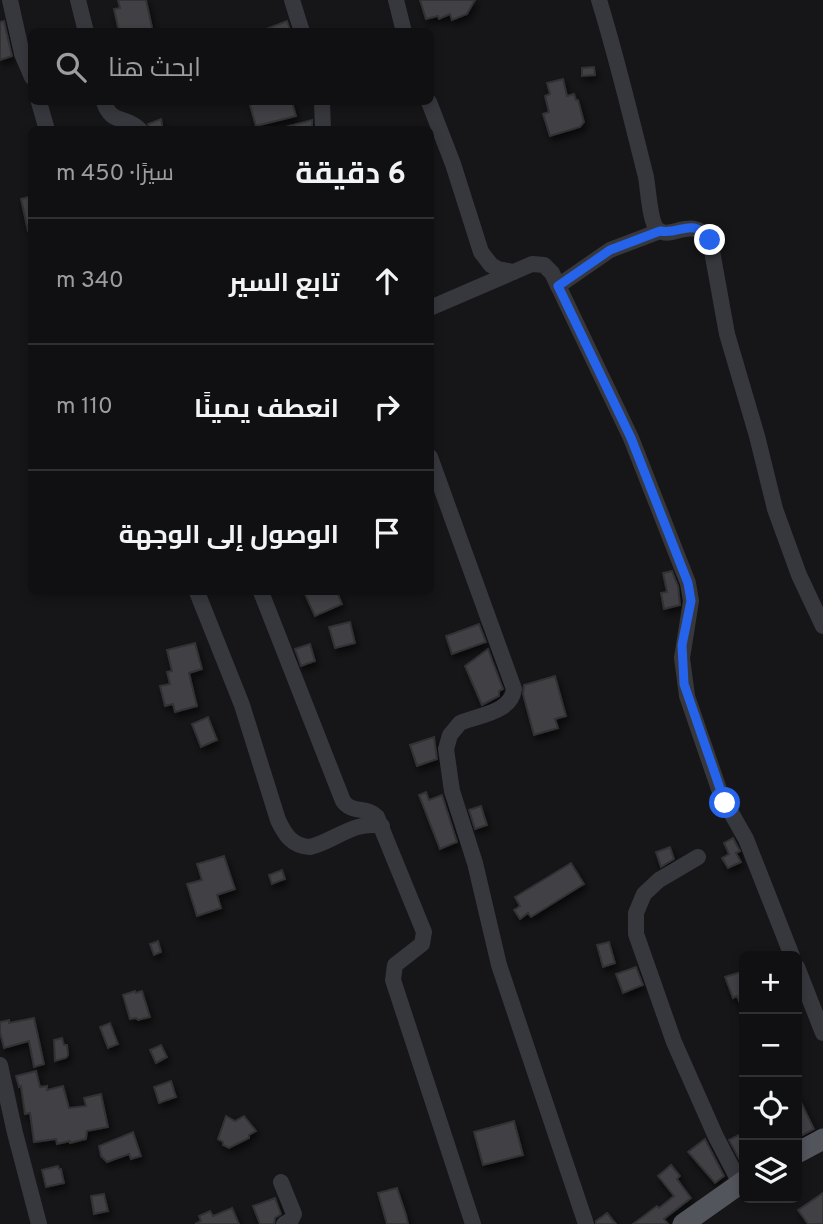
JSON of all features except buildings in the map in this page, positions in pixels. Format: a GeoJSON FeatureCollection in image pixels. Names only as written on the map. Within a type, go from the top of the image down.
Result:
{"type":"FeatureCollection","features":[{"type":"Feature","properties":{"kind":"main road"},"geometry":{"type":"LineString","coordinates":[[802,1150],[823,1139]]}},
{"type":"Feature","properties":{"kind":"main road"},"geometry":{"type":"LineString","coordinates":[[682,1224],[739,1184]]}},
{"type":"Feature","properties":{"kind":"street"},"geometry":{"type":"LineString","coordinates":[[10,0],[22,54],[28,67]]}},
{"type":"Feature","properties":{"kind":"street"},"geometry":{"type":"LineString","coordinates":[[78,0],[85,28]]}},
{"type":"Feature","properties":{"kind":"street"},"geometry":{"type":"LineString","coordinates":[[292,0],[301,28]]}},
{"type":"Feature","properties":{"kind":"street"},"geometry":{"type":"LineString","coordinates":[[396,0],[403,28]]}},
{"type":"Feature","properties":{"kind":"street"},"geometry":{"type":"LineString","coordinates":[[599,0],[646,179],[652,220],[660,231]]}},
{"type":"Feature","properties":{"kind":"street"},"geometry":{"type":"LineString","coordinates":[[40,105],[46,126]]}},
{"type":"Feature","properties":{"kind":"street"},"geometry":{"type":"LineString","coordinates":[[105,105],[113,117],[135,126]]}},
{"type":"Feature","properties":{"kind":"street"},"geometry":{"type":"LineString","coordinates":[[322,105],[323,126]]}},
{"type":"Feature","properties":{"kind":"street"},"geometry":{"type":"LineString","coordinates":[[430,105],[453,164],[481,252],[491,265],[513,272]]}},
{"type":"Feature","properties":{"kind":"street"},"geometry":{"type":"LineString","coordinates":[[558,286],[610,250],[660,231],[692,227],[710,240],[727,334],[775,509],[799,575],[823,626]]}},
{"type":"Feature","properties":{"kind":"street"},"geometry":{"type":"LineString","coordinates":[[434,306],[532,264],[544,265],[552,274],[631,438],[688,583],[691,601],[682,658],[687,696],[721,795],[746,839],[790,951]]}},
{"type":"Feature","properties":{"kind":"street"},"geometry":{"type":"LineString","coordinates":[[434,468],[513,690],[512,699],[506,706],[460,723],[450,735],[446,749],[451,784],[475,863],[499,965],[586,1224]]}},
{"type":"Feature","properties":{"kind":"street"},"geometry":{"type":"LineString","coordinates":[[198,595],[246,718],[278,820],[288,838],[294,843],[310,847],[357,826],[382,826]]}},
{"type":"Feature","properties":{"kind":"street"},"geometry":{"type":"LineString","coordinates":[[262,595],[343,801],[352,809],[372,812],[382,826],[425,936],[422,944],[395,965],[393,980],[473,1224]]}},
{"type":"Feature","properties":{"kind":"street"},"geometry":{"type":"LineString","coordinates":[[698,857],[659,880],[644,894],[636,913],[636,934],[674,1042],[711,1125],[739,1176]]}},
{"type":"Feature","properties":{"kind":"street"},"geometry":{"type":"LineString","coordinates":[[802,980],[823,1033]]}},
{"type":"Feature","properties":{"kind":"street"},"geometry":{"type":"LineString","coordinates":[[1,1065],[17,1144],[39,1224]]}},
{"type":"Feature","properties":{"kind":"street"},"geometry":{"type":"LineString","coordinates":[[281,1182],[293,1214],[291,1220],[284,1224]]}},
{"type":"Feature","properties":{"kind":"route"},"geometry":{"type":"LineString","coordinates":[[710,240],[692,227],[660,231],[597,257],[558,286],[631,438],[691,592],[690,611],[682,645],[684,684],[725,803]]}}]}
